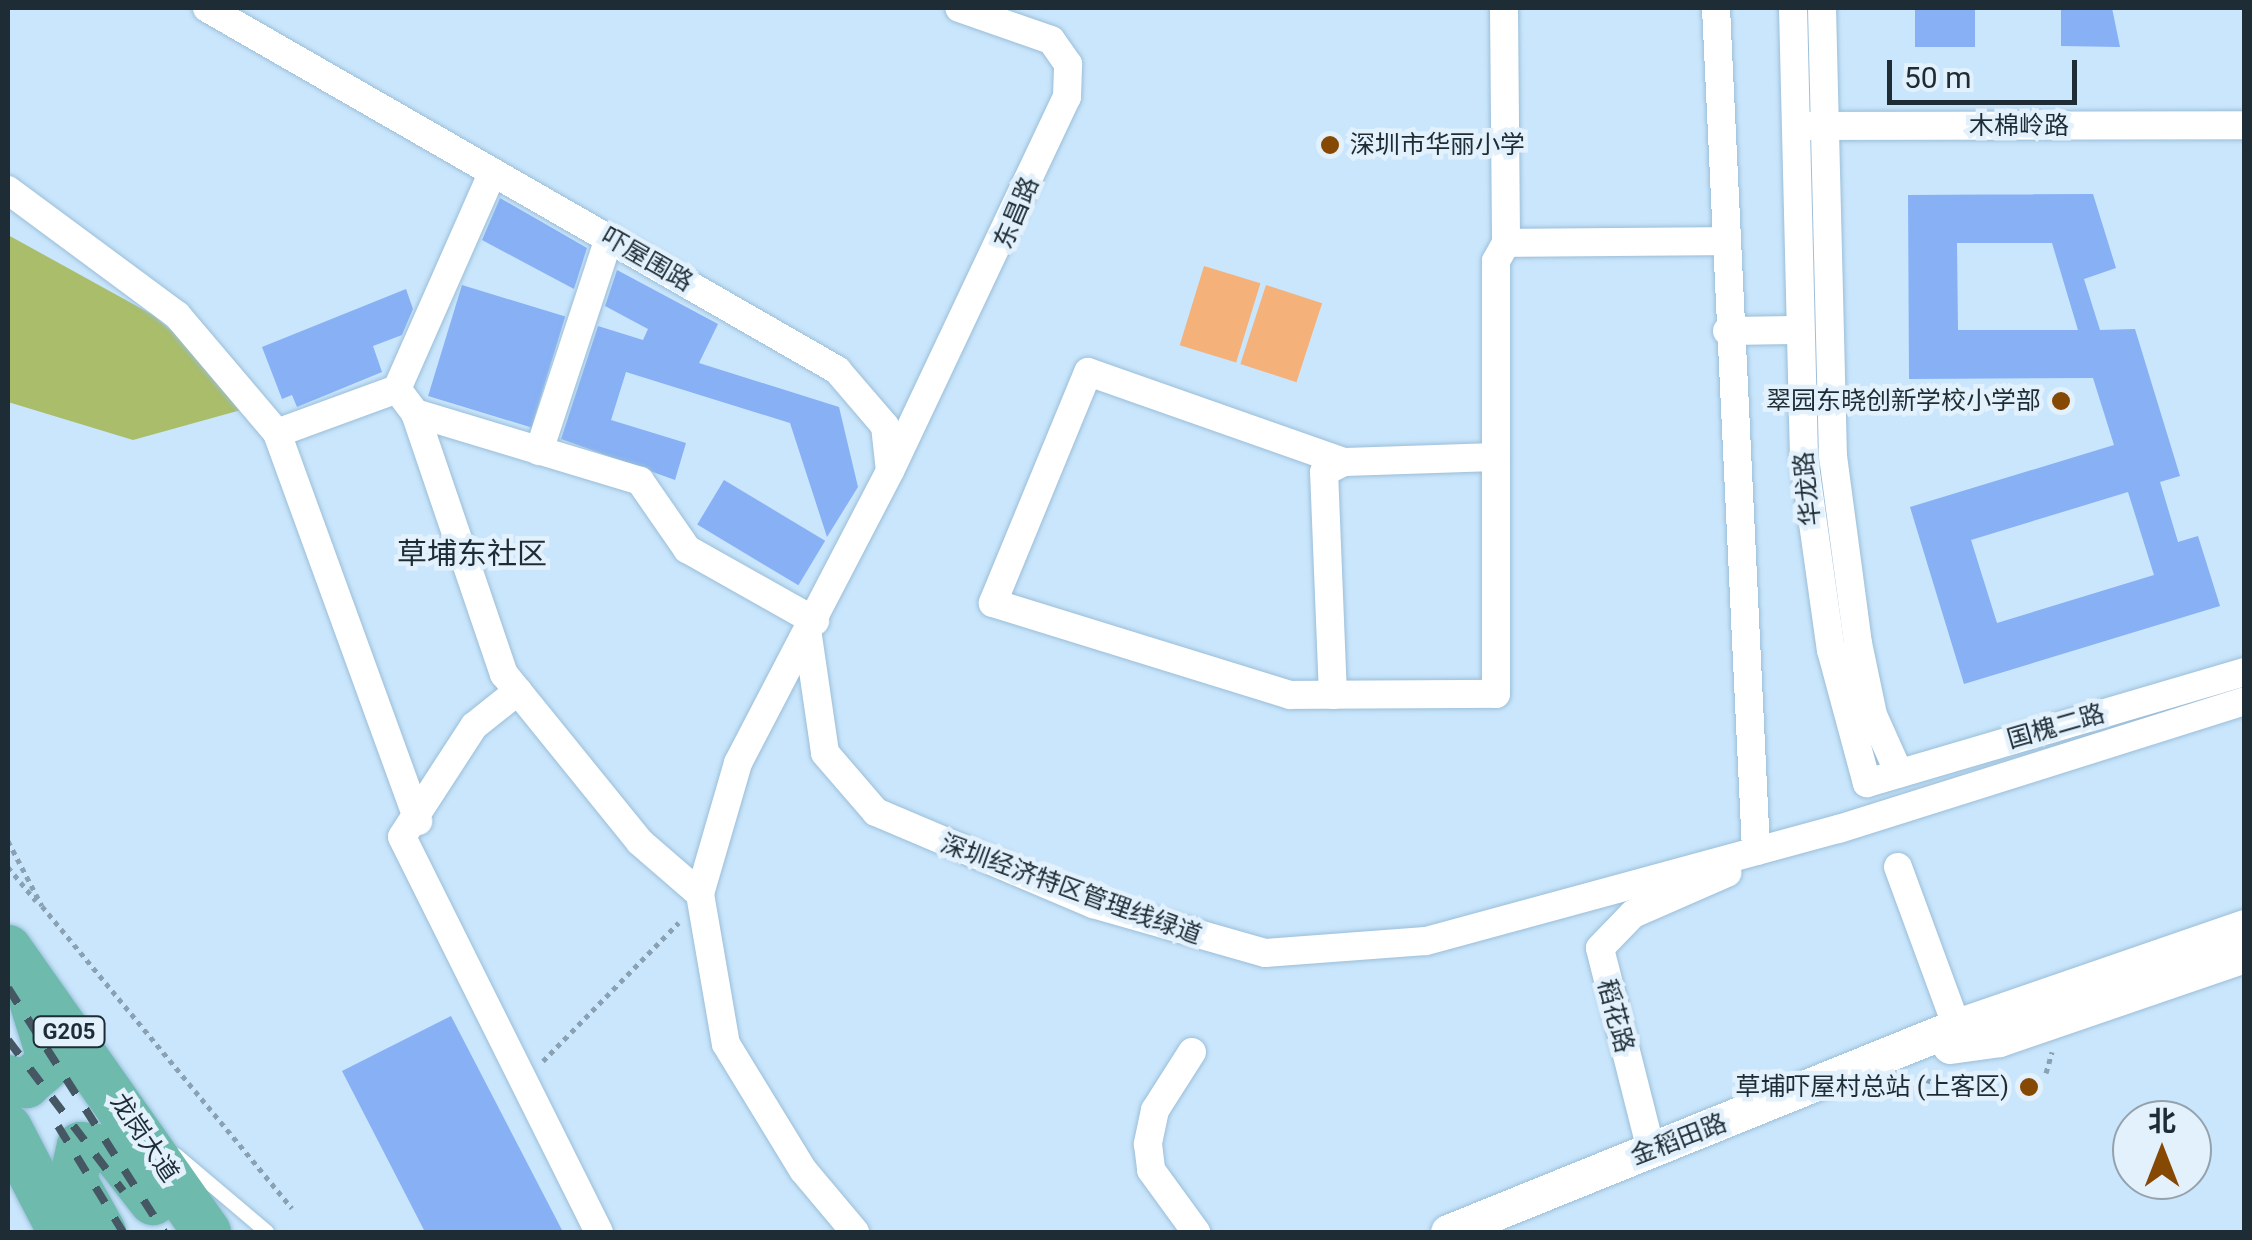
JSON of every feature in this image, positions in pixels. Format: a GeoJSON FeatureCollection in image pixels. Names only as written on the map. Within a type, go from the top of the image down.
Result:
{"type":"FeatureCollection","features":[{"type":"Feature","properties":{"kind":"highway"},"geometry":{"type":"LineString","coordinates":[[8,951],[50,1036],[52,1062],[26,1084],[8,1079]]}},
{"type":"Feature","properties":{"kind":"highway","name":"龙岗大道"},"geometry":{"type":"LineString","coordinates":[[8,951],[131,1116],[207,1232]]}},
{"type":"Feature","properties":{"kind":"highway"},"geometry":{"type":"LineString","coordinates":[[131,1116],[241,1232]]}},
{"type":"Feature","properties":{"kind":"highway"},"geometry":{"type":"LineString","coordinates":[[8,1128],[59,1223]]}},
{"type":"Feature","properties":{"kind":"highway"},"geometry":{"type":"LineString","coordinates":[[102,1232],[70,1168],[92,1142],[121,1158],[176,1232]]}},
{"type":"Feature","properties":{"kind":"street","name":"吓屋围路"},"geometry":{"type":"LineString","coordinates":[[207,8],[491,176],[609,238],[837,370],[885,426],[890,471]]}},
{"type":"Feature","properties":{"kind":"street","name":"东昌路"},"geometry":{"type":"LineString","coordinates":[[890,471],[1067,97],[1068,64],[1050,40],[959,8]]}},
{"type":"Feature","properties":{"kind":"street"},"geometry":{"type":"LineString","coordinates":[[1496,457],[1344,462],[1088,372],[992,604],[1290,695],[1496,694],[1496,457],[1496,262],[1506,243],[1504,8]]}},
{"type":"Feature","properties":{"kind":"street"},"geometry":{"type":"LineString","coordinates":[[1716,8],[1726,331],[1756,851]]}},
{"type":"Feature","properties":{"kind":"street","name":"华龙路"},"geometry":{"type":"LineString","coordinates":[[1793,8],[1796,330],[1816,565],[1845,719],[1867,784]]}},
{"type":"Feature","properties":{"kind":"street","name":"华龙路"},"geometry":{"type":"LineString","coordinates":[[1822,8],[1837,495],[1873,715],[1899,772]]}},
{"type":"Feature","properties":{"kind":"street","name":"木棉岭路"},"geometry":{"type":"LineString","coordinates":[[1794,126],[2244,126]]}},
{"type":"Feature","properties":{"kind":"street"},"geometry":{"type":"LineString","coordinates":[[277,434],[397,389],[491,176]]}},
{"type":"Feature","properties":{"kind":"street"},"geometry":{"type":"LineString","coordinates":[[8,190],[177,315],[277,434],[418,821]]}},
{"type":"Feature","properties":{"kind":"street"},"geometry":{"type":"LineString","coordinates":[[539,452],[609,238]]}},
{"type":"Feature","properties":{"kind":"street"},"geometry":{"type":"LineString","coordinates":[[1506,243],[1726,241]]}},
{"type":"Feature","properties":{"kind":"street"},"geometry":{"type":"LineString","coordinates":[[1726,331],[1796,330]]}},
{"type":"Feature","properties":{"kind":"street"},"geometry":{"type":"LineString","coordinates":[[397,389],[415,413],[504,674],[640,842],[700,900]]}},
{"type":"Feature","properties":{"kind":"street"},"geometry":{"type":"LineString","coordinates":[[415,413],[640,481],[687,550],[811,628]]}},
{"type":"Feature","properties":{"kind":"street"},"geometry":{"type":"LineString","coordinates":[[1333,695],[1324,472],[1344,462]]}},
{"type":"Feature","properties":{"kind":"street"},"geometry":{"type":"LineString","coordinates":[[854,1232],[802,1170],[726,1044],[700,900],[738,763],[890,471]]}},
{"type":"Feature","properties":{"kind":"street","name":"深圳经济特区管理线绿道"},"geometry":{"type":"LineString","coordinates":[[811,628],[826,753],[876,812],[1197,938],[1330,955],[1426,941],[1756,851],[2244,701]]}},
{"type":"Feature","properties":{"kind":"street","name":"国槐二路"},"geometry":{"type":"LineString","coordinates":[[1867,784],[2244,672]]}},
{"type":"Feature","properties":{"kind":"street"},"geometry":{"type":"LineString","coordinates":[[518,691],[474,726],[418,821],[402,838],[599,1232]]}},
{"type":"Feature","properties":{"kind":"street","name":"稻花路"},"geometry":{"type":"LineString","coordinates":[[1652,1150],[1600,948],[1633,914],[1731,872],[1756,851]]}},
{"type":"Feature","properties":{"kind":"street"},"geometry":{"type":"LineString","coordinates":[[1898,867],[1960,1035]]}},
{"type":"Feature","properties":{"kind":"street","name":"金稻田路"},"geometry":{"type":"LineString","coordinates":[[1960,1035],[2244,927]]}},
{"type":"Feature","properties":{"kind":"street","name":"金稻田路"},"geometry":{"type":"LineString","coordinates":[[1448,1232],[1912,1050],[2244,955]]}},
{"type":"Feature","properties":{"kind":"street"},"geometry":{"type":"LineString","coordinates":[[1192,1052],[1156,1110],[1148,1144],[1151,1170],[1196,1232]]}},
{"type":"Feature","properties":{"kind":"lane"},"geometry":{"type":"LineString","coordinates":[[131,1116],[267,1232]]}},
{"type":"Feature","properties":{"kind":"path"},"geometry":{"type":"LineString","coordinates":[[8,841],[42,906]]}},
{"type":"Feature","properties":{"kind":"path"},"geometry":{"type":"LineString","coordinates":[[8,868],[292,1208]]}},
{"type":"Feature","properties":{"kind":"path"},"geometry":{"type":"LineString","coordinates":[[524,1082],[637,956],[700,900]]}},
{"type":"Feature","properties":{"kind":"shaded area"},"geometry":{"type":"Polygon","coordinates":[[[8,235],[153,315],[213,366],[241,410],[133,440],[8,402],[8,235]]]}},
{"type":"Feature","properties":{"kind":"shaded area"},"geometry":{"type":"Polygon","coordinates":[[[1204,266],[1260,283],[1236,363],[1180,345],[1204,266]]]}},
{"type":"Feature","properties":{"kind":"shaded area"},"geometry":{"type":"Polygon","coordinates":[[[1266,285],[1322,303],[1296,382],[1240,364],[1266,285]]]}},
{"type":"Feature","properties":{"kind":"building"},"geometry":{"type":"Polygon","coordinates":[[[1915,8],[1975,8],[1975,47],[1915,47],[1915,8]]]}},
{"type":"Feature","properties":{"kind":"building"},"geometry":{"type":"Polygon","coordinates":[[[2061,8],[2112,8],[2120,47],[2061,46],[2061,8]]]}},
{"type":"Feature","properties":{"kind":"building"},"geometry":{"type":"Polygon","coordinates":[[[2093,194],[2116,268],[2084,279],[2100,330],[2135,329],[2180,476],[2160,482],[2178,542],[2198,536],[2220,606],[1964,684],[1910,507],[2114,445],[2093,378],[1909,379],[1908,195],[2093,194]],[[1957,243],[1958,330],[2078,330],[2052,243],[1957,243]],[[2128,492],[1971,540],[1997,623],[2154,575],[2128,492]]]}},
{"type":"Feature","properties":{"kind":"building"},"geometry":{"type":"Polygon","coordinates":[[[500,198],[587,248],[574,289],[482,240],[500,198]]]}},
{"type":"Feature","properties":{"kind":"building"},"geometry":{"type":"Polygon","coordinates":[[[617,270],[718,324],[699,363],[839,407],[858,487],[827,537],[790,423],[626,372],[611,420],[686,443],[675,480],[561,439],[598,326],[643,340],[648,329],[605,306],[617,270]]]}},
{"type":"Feature","properties":{"kind":"building"},"geometry":{"type":"Polygon","coordinates":[[[462,285],[565,317],[531,428],[428,396],[462,285]]]}},
{"type":"Feature","properties":{"kind":"building"},"geometry":{"type":"Polygon","coordinates":[[[406,289],[413,309],[402,335],[373,346],[382,372],[297,407],[292,395],[282,399],[262,347],[406,289]]]}},
{"type":"Feature","properties":{"kind":"building"},"geometry":{"type":"Polygon","coordinates":[[[724,480],[825,541],[798,585],[697,525],[724,480]]]}},
{"type":"Feature","properties":{"kind":"building"},"geometry":{"type":"Polygon","coordinates":[[[451,1016],[563,1232],[425,1232],[342,1071],[451,1016]]]}},
{"type":"Feature","properties":{"kind":"railway"},"geometry":{"type":"LineString","coordinates":[[8,988],[164,1232]]}},
{"type":"Feature","properties":{"kind":"railway"},"geometry":{"type":"LineString","coordinates":[[8,1040],[123,1191]]}},
{"type":"Feature","properties":{"kind":"railway"},"geometry":{"type":"LineString","coordinates":[[58,1126],[123,1232]]}},
{"type":"Feature","properties":{"kind":"place","name":"深圳市华丽小学"},"geometry":{"type":"Point","coordinates":[1330,145]}},
{"type":"Feature","properties":{"kind":"place","name":"翠园东晓创新学校小学部"},"geometry":{"type":"Point","coordinates":[2061,401]}},
{"type":"Feature","properties":{"kind":"place","name":"草埔吓屋村总站 (上客区)"},"geometry":{"type":"Point","coordinates":[2029,1087]}},
{"type":"Feature","properties":{"kind":"district","name":"草埔东社区"},"geometry":{"type":"Point","coordinates":[472,554]}}]}
